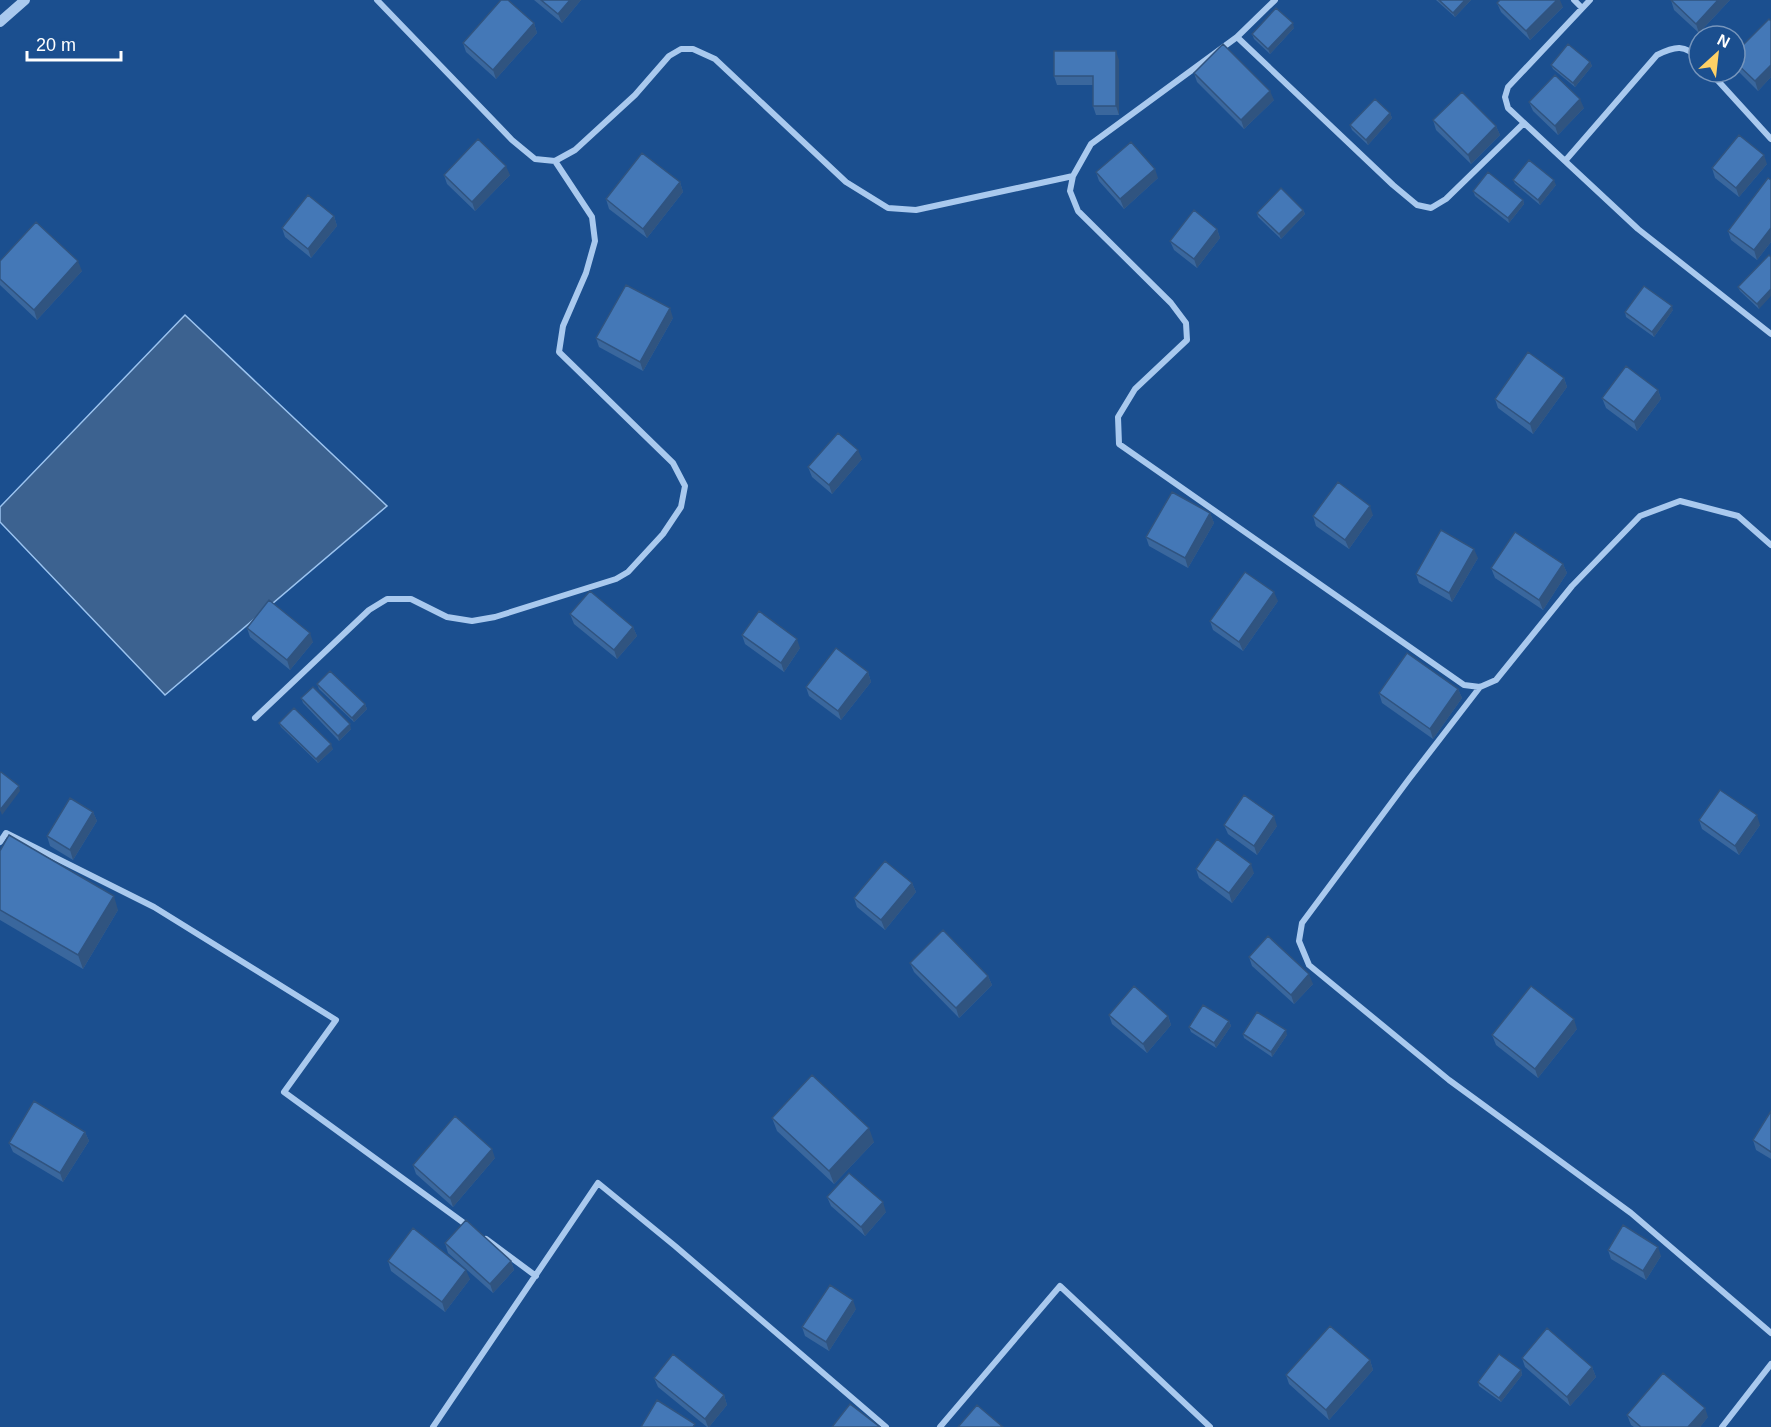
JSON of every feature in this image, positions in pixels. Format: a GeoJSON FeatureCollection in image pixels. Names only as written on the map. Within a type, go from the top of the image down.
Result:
{"type":"FeatureCollection","features":[{"type":"Feature","properties":{"kind":"street"},"geometry":{"type":"LineString","coordinates":[[0,22],[25,0]]}},
{"type":"Feature","properties":{"kind":"street"},"geometry":{"type":"LineString","coordinates":[[377,0],[512,140],[535,159],[555,161],[575,150],[635,95],[669,56],[681,49],[693,49],[715,59],[846,182],[888,208],[915,210],[1073,176]]}},
{"type":"Feature","properties":{"kind":"street"},"geometry":{"type":"LineString","coordinates":[[1275,0],[1237,37],[1091,144],[1073,176],[1071,191],[1078,211],[1171,303],[1186,323],[1188,340],[1135,389],[1118,417],[1119,444],[1464,685],[1480,687]]}},
{"type":"Feature","properties":{"kind":"street"},"geometry":{"type":"LineString","coordinates":[[1574,0],[1582,8]]}},
{"type":"Feature","properties":{"kind":"street"},"geometry":{"type":"LineString","coordinates":[[1590,0],[1508,87],[1504,97],[1508,108],[1638,229],[1771,334]]}},
{"type":"Feature","properties":{"kind":"street"},"geometry":{"type":"LineString","coordinates":[[1237,37],[1417,205],[1431,208],[1446,199],[1524,123]]}},
{"type":"Feature","properties":{"kind":"street"},"geometry":{"type":"LineString","coordinates":[[1565,161],[1657,55],[1672,47],[1687,50]]}},
{"type":"Feature","properties":{"kind":"street"},"geometry":{"type":"LineString","coordinates":[[1721,84],[1771,139]]}},
{"type":"Feature","properties":{"kind":"street"},"geometry":{"type":"LineString","coordinates":[[255,718],[369,610],[387,599],[411,599],[447,617],[472,621],[495,617],[597,586],[628,572],[663,534],[681,507],[685,486],[673,463],[559,352],[562,326],[586,273],[595,241],[592,217],[555,161]]}},
{"type":"Feature","properties":{"kind":"street"},"geometry":{"type":"LineString","coordinates":[[1771,545],[1738,516],[1680,501],[1640,516],[1572,586],[1496,680],[1480,687],[1302,924],[1299,941],[1309,965],[1449,1080],[1631,1213],[1771,1333]]}},
{"type":"Feature","properties":{"kind":"street"},"geometry":{"type":"LineString","coordinates":[[0,842],[6,833],[154,908],[336,1020],[284,1092],[536,1275]]}},
{"type":"Feature","properties":{"kind":"street"},"geometry":{"type":"LineString","coordinates":[[433,1427],[598,1183],[886,1427]]}},
{"type":"Feature","properties":{"kind":"street"},"geometry":{"type":"LineString","coordinates":[[940,1427],[1060,1286],[1210,1427]]}},
{"type":"Feature","properties":{"kind":"street"},"geometry":{"type":"LineString","coordinates":[[1722,1427],[1771,1364]]}},
{"type":"Feature","properties":{"kind":"water"},"geometry":{"type":"Polygon","coordinates":[[[185,315],[387,506],[165,695],[0,522],[0,507],[185,315]]]}},
{"type":"Feature","properties":{"kind":"building"},"geometry":{"type":"Polygon","coordinates":[[[501,0],[508,0],[534,23],[493,70],[463,43],[501,0]]]}},
{"type":"Feature","properties":{"kind":"building"},"geometry":{"type":"Polygon","coordinates":[[[541,0],[570,0],[558,14],[541,0]]]}},
{"type":"Feature","properties":{"kind":"building"},"geometry":{"type":"Polygon","coordinates":[[[1439,0],[1465,0],[1453,13],[1439,0]]]}},
{"type":"Feature","properties":{"kind":"building"},"geometry":{"type":"Polygon","coordinates":[[[1500,0],[1557,0],[1526,31],[1497,3],[1500,0]]]}},
{"type":"Feature","properties":{"kind":"building"},"geometry":{"type":"Polygon","coordinates":[[[1671,0],[1718,0],[1696,24],[1671,0]]]}},
{"type":"Feature","properties":{"kind":"building"},"geometry":{"type":"Polygon","coordinates":[[[1276,8],[1293,23],[1268,49],[1252,34],[1276,8]]]}},
{"type":"Feature","properties":{"kind":"building"},"geometry":{"type":"Polygon","coordinates":[[[1769,19],[1771,21],[1771,65],[1755,81],[1747,73],[1747,41],[1769,19]]]}},
{"type":"Feature","properties":{"kind":"building"},"geometry":{"type":"Polygon","coordinates":[[[1223,44],[1270,91],[1241,120],[1194,73],[1223,44]]]}},
{"type":"Feature","properties":{"kind":"building"},"geometry":{"type":"Polygon","coordinates":[[[1568,44],[1590,62],[1573,83],[1551,65],[1568,44]]]}},
{"type":"Feature","properties":{"kind":"building"},"geometry":{"type":"Polygon","coordinates":[[[1054,51],[1116,51],[1116,106],[1093,106],[1093,76],[1054,76],[1054,51]]]}},
{"type":"Feature","properties":{"kind":"building"},"geometry":{"type":"Polygon","coordinates":[[[1555,75],[1580,99],[1555,126],[1529,102],[1555,75]]]}},
{"type":"Feature","properties":{"kind":"building"},"geometry":{"type":"Polygon","coordinates":[[[1462,92],[1496,126],[1468,155],[1433,120],[1462,92]]]}},
{"type":"Feature","properties":{"kind":"building"},"geometry":{"type":"Polygon","coordinates":[[[1375,99],[1390,113],[1366,140],[1350,125],[1375,99]]]}},
{"type":"Feature","properties":{"kind":"building"},"geometry":{"type":"Polygon","coordinates":[[[1739,135],[1764,155],[1736,188],[1712,168],[1739,135]]]}},
{"type":"Feature","properties":{"kind":"building"},"geometry":{"type":"Polygon","coordinates":[[[478,139],[506,166],[472,202],[444,175],[478,139]]]}},
{"type":"Feature","properties":{"kind":"building"},"geometry":{"type":"Polygon","coordinates":[[[1131,142],[1155,169],[1120,199],[1096,172],[1131,142]]]}},
{"type":"Feature","properties":{"kind":"building"},"geometry":{"type":"Polygon","coordinates":[[[642,153],[680,182],[643,229],[606,199],[642,153]]]}},
{"type":"Feature","properties":{"kind":"building"},"geometry":{"type":"Polygon","coordinates":[[[1529,160],[1554,180],[1538,200],[1513,180],[1529,160]]]}},
{"type":"Feature","properties":{"kind":"building"},"geometry":{"type":"Polygon","coordinates":[[[1488,172],[1523,200],[1508,218],[1473,191],[1488,172]]]}},
{"type":"Feature","properties":{"kind":"building"},"geometry":{"type":"Polygon","coordinates":[[[1768,178],[1771,180],[1771,228],[1754,250],[1728,231],[1768,178]]]}},
{"type":"Feature","properties":{"kind":"building"},"geometry":{"type":"Polygon","coordinates":[[[1281,188],[1303,210],[1279,234],[1257,213],[1281,188]]]}},
{"type":"Feature","properties":{"kind":"building"},"geometry":{"type":"Polygon","coordinates":[[[308,195],[334,216],[308,249],[282,228],[308,195]]]}},
{"type":"Feature","properties":{"kind":"building"},"geometry":{"type":"Polygon","coordinates":[[[1194,210],[1217,229],[1194,259],[1170,241],[1194,210]]]}},
{"type":"Feature","properties":{"kind":"building"},"geometry":{"type":"Polygon","coordinates":[[[36,222],[78,261],[34,310],[0,279],[0,261],[36,222]]]}},
{"type":"Feature","properties":{"kind":"building"},"geometry":{"type":"Polygon","coordinates":[[[1769,255],[1771,257],[1771,289],[1757,304],[1738,287],[1769,255]]]}},
{"type":"Feature","properties":{"kind":"building"},"geometry":{"type":"Polygon","coordinates":[[[626,285],[670,308],[640,362],[596,338],[626,285]]]}},
{"type":"Feature","properties":{"kind":"building"},"geometry":{"type":"Polygon","coordinates":[[[1644,286],[1672,306],[1652,332],[1625,312],[1644,286]]]}},
{"type":"Feature","properties":{"kind":"building"},"geometry":{"type":"Polygon","coordinates":[[[1528,352],[1564,378],[1530,424],[1495,399],[1528,352]]]}},
{"type":"Feature","properties":{"kind":"building"},"geometry":{"type":"Polygon","coordinates":[[[1626,366],[1658,390],[1634,422],[1602,398],[1626,366]]]}},
{"type":"Feature","properties":{"kind":"building"},"geometry":{"type":"Polygon","coordinates":[[[838,433],[858,450],[829,485],[808,467],[838,433]]]}},
{"type":"Feature","properties":{"kind":"building"},"geometry":{"type":"Polygon","coordinates":[[[1338,482],[1370,506],[1345,540],[1313,516],[1338,482]]]}},
{"type":"Feature","properties":{"kind":"building"},"geometry":{"type":"Polygon","coordinates":[[[1172,492],[1210,513],[1185,558],[1146,537],[1172,492]]]}},
{"type":"Feature","properties":{"kind":"building"},"geometry":{"type":"Polygon","coordinates":[[[1441,530],[1474,549],[1449,593],[1416,574],[1441,530]]]}},
{"type":"Feature","properties":{"kind":"building"},"geometry":{"type":"Polygon","coordinates":[[[1515,532],[1563,564],[1539,600],[1491,568],[1515,532]]]}},
{"type":"Feature","properties":{"kind":"building"},"geometry":{"type":"Polygon","coordinates":[[[1245,572],[1274,592],[1239,642],[1210,621],[1245,572]]]}},
{"type":"Feature","properties":{"kind":"building"},"geometry":{"type":"Polygon","coordinates":[[[590,591],[633,627],[614,650],[570,614],[590,591]]]}},
{"type":"Feature","properties":{"kind":"building"},"geometry":{"type":"Polygon","coordinates":[[[269,600],[310,633],[287,660],[247,628],[269,600]]]}},
{"type":"Feature","properties":{"kind":"building"},"geometry":{"type":"Polygon","coordinates":[[[759,611],[797,639],[781,663],[742,635],[759,611]]]}},
{"type":"Feature","properties":{"kind":"building"},"geometry":{"type":"Polygon","coordinates":[[[836,648],[868,672],[838,711],[806,687],[836,648]]]}},
{"type":"Feature","properties":{"kind":"building"},"geometry":{"type":"Polygon","coordinates":[[[1407,653],[1458,689],[1430,729],[1379,693],[1407,653]]]}},
{"type":"Feature","properties":{"kind":"building"},"geometry":{"type":"Polygon","coordinates":[[[330,671],[365,704],[352,718],[317,684],[330,671]]]}},
{"type":"Feature","properties":{"kind":"building"},"geometry":{"type":"Polygon","coordinates":[[[313,687],[350,724],[338,736],[301,698],[313,687]]]}},
{"type":"Feature","properties":{"kind":"building"},"geometry":{"type":"Polygon","coordinates":[[[294,708],[331,744],[316,759],[279,723],[294,708]]]}},
{"type":"Feature","properties":{"kind":"building"},"geometry":{"type":"Polygon","coordinates":[[[0,773],[19,786],[0,810],[0,773]]]}},
{"type":"Feature","properties":{"kind":"building"},"geometry":{"type":"Polygon","coordinates":[[[1720,790],[1757,815],[1735,846],[1699,820],[1720,790]]]}},
{"type":"Feature","properties":{"kind":"building"},"geometry":{"type":"Polygon","coordinates":[[[1244,795],[1274,816],[1254,846],[1224,825],[1244,795]]]}},
{"type":"Feature","properties":{"kind":"building"},"geometry":{"type":"Polygon","coordinates":[[[70,798],[93,812],[70,850],[47,836],[70,798]]]}},
{"type":"Feature","properties":{"kind":"building"},"geometry":{"type":"Polygon","coordinates":[[[9,835],[114,896],[78,955],[0,910],[0,851],[9,835]]]}},
{"type":"Feature","properties":{"kind":"building"},"geometry":{"type":"Polygon","coordinates":[[[1217,839],[1251,864],[1229,893],[1196,869],[1217,839]]]}},
{"type":"Feature","properties":{"kind":"building"},"geometry":{"type":"Polygon","coordinates":[[[885,861],[912,883],[881,920],[854,898],[885,861]]]}},
{"type":"Feature","properties":{"kind":"building"},"geometry":{"type":"Polygon","coordinates":[[[943,930],[988,976],[956,1008],[910,963],[943,930]]]}},
{"type":"Feature","properties":{"kind":"building"},"geometry":{"type":"Polygon","coordinates":[[[1268,936],[1309,974],[1291,995],[1249,957],[1268,936]]]}},
{"type":"Feature","properties":{"kind":"building"},"geometry":{"type":"Polygon","coordinates":[[[1134,986],[1168,1016],[1143,1044],[1109,1015],[1134,986]]]}},
{"type":"Feature","properties":{"kind":"building"},"geometry":{"type":"Polygon","coordinates":[[[1531,986],[1574,1019],[1535,1069],[1492,1035],[1531,986]]]}},
{"type":"Feature","properties":{"kind":"building"},"geometry":{"type":"Polygon","coordinates":[[[1203,1005],[1229,1021],[1214,1043],[1189,1027],[1203,1005]]]}},
{"type":"Feature","properties":{"kind":"building"},"geometry":{"type":"Polygon","coordinates":[[[1257,1012],[1286,1030],[1271,1052],[1243,1034],[1257,1012]]]}},
{"type":"Feature","properties":{"kind":"building"},"geometry":{"type":"Polygon","coordinates":[[[812,1075],[869,1128],[829,1171],[772,1118],[812,1075]]]}},
{"type":"Feature","properties":{"kind":"building"},"geometry":{"type":"Polygon","coordinates":[[[34,1101],[85,1132],[60,1173],[9,1143],[34,1101]]]}},
{"type":"Feature","properties":{"kind":"building"},"geometry":{"type":"Polygon","coordinates":[[[1771,1111],[1771,1152],[1753,1140],[1771,1111]]]}},
{"type":"Feature","properties":{"kind":"building"},"geometry":{"type":"Polygon","coordinates":[[[455,1116],[492,1149],[450,1198],[413,1165],[455,1116]]]}},
{"type":"Feature","properties":{"kind":"building"},"geometry":{"type":"Polygon","coordinates":[[[849,1173],[883,1202],[861,1227],[827,1197],[849,1173]]]}},
{"type":"Feature","properties":{"kind":"building"},"geometry":{"type":"Polygon","coordinates":[[[466,1220],[511,1261],[490,1284],[445,1243],[466,1220]]]}},
{"type":"Feature","properties":{"kind":"building"},"geometry":{"type":"Polygon","coordinates":[[[1623,1225],[1658,1247],[1643,1271],[1608,1250],[1623,1225]]]}},
{"type":"Feature","properties":{"kind":"building"},"geometry":{"type":"Polygon","coordinates":[[[413,1228],[466,1270],[442,1302],[388,1261],[413,1228]]]}},
{"type":"Feature","properties":{"kind":"building"},"geometry":{"type":"Polygon","coordinates":[[[830,1285],[853,1300],[826,1342],[802,1327],[830,1285]]]}},
{"type":"Feature","properties":{"kind":"building"},"geometry":{"type":"Polygon","coordinates":[[[1330,1326],[1370,1360],[1326,1410],[1286,1375],[1330,1326]]]}},
{"type":"Feature","properties":{"kind":"building"},"geometry":{"type":"Polygon","coordinates":[[[1547,1328],[1592,1367],[1567,1397],[1522,1358],[1547,1328]]]}},
{"type":"Feature","properties":{"kind":"building"},"geometry":{"type":"Polygon","coordinates":[[[673,1354],[724,1395],[705,1419],[654,1378],[673,1354]]]}},
{"type":"Feature","properties":{"kind":"building"},"geometry":{"type":"Polygon","coordinates":[[[1499,1354],[1521,1370],[1499,1398],[1478,1382],[1499,1354]]]}},
{"type":"Feature","properties":{"kind":"building"},"geometry":{"type":"Polygon","coordinates":[[[1663,1373],[1705,1408],[1688,1427],[1641,1427],[1627,1415],[1663,1373]]]}},
{"type":"Feature","properties":{"kind":"building"},"geometry":{"type":"Polygon","coordinates":[[[657,1400],[695,1424],[693,1427],[641,1427],[657,1400]]]}},
{"type":"Feature","properties":{"kind":"building"},"geometry":{"type":"Polygon","coordinates":[[[850,1404],[880,1427],[832,1427],[850,1404]]]}},
{"type":"Feature","properties":{"kind":"building"},"geometry":{"type":"Polygon","coordinates":[[[977,1405],[1003,1427],[958,1427],[977,1405]]]}}]}
